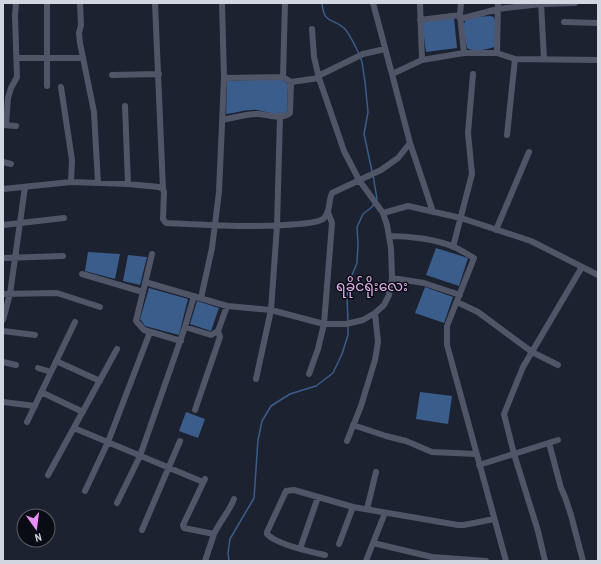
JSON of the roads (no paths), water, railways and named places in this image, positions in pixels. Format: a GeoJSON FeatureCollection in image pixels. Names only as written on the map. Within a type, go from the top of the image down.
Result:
{"type":"FeatureCollection","features":[{"type":"Feature","properties":{"kind":"street"},"geometry":{"type":"LineString","coordinates":[[16,3],[17,77],[8,98],[4,125],[16,126]]}},
{"type":"Feature","properties":{"kind":"street"},"geometry":{"type":"LineString","coordinates":[[47,3],[47,86]]}},
{"type":"Feature","properties":{"kind":"street"},"geometry":{"type":"LineString","coordinates":[[80,3],[81,25],[79,33],[82,58],[94,112],[98,183]]}},
{"type":"Feature","properties":{"kind":"street"},"geometry":{"type":"LineString","coordinates":[[155,3],[159,74],[163,219],[166,223],[277,226],[312,222],[323,219],[328,212]]}},
{"type":"Feature","properties":{"kind":"street"},"geometry":{"type":"LineString","coordinates":[[201,298],[216,225],[219,192],[224,78],[222,3]]}},
{"type":"Feature","properties":{"kind":"street"},"geometry":{"type":"LineString","coordinates":[[283,77],[285,3]]}},
{"type":"Feature","properties":{"kind":"street"},"geometry":{"type":"LineString","coordinates":[[373,3],[410,143],[433,212]]}},
{"type":"Feature","properties":{"kind":"street"},"geometry":{"type":"LineString","coordinates":[[420,3],[422,60]]}},
{"type":"Feature","properties":{"kind":"street"},"geometry":{"type":"LineString","coordinates":[[462,3],[460,17],[464,53]]}},
{"type":"Feature","properties":{"kind":"street"},"geometry":{"type":"LineString","coordinates":[[420,20],[460,17],[498,6],[575,3]]}},
{"type":"Feature","properties":{"kind":"street"},"geometry":{"type":"LineString","coordinates":[[541,4],[544,59]]}},
{"type":"Feature","properties":{"kind":"street"},"geometry":{"type":"LineString","coordinates":[[497,53],[498,6]]}},
{"type":"Feature","properties":{"kind":"street"},"geometry":{"type":"LineString","coordinates":[[564,22],[598,23]]}},
{"type":"Feature","properties":{"kind":"street"},"geometry":{"type":"LineString","coordinates":[[145,282],[227,306],[271,310],[324,324],[346,324],[363,320],[376,313],[384,305],[389,295],[392,278],[391,248],[383,213],[359,180],[344,151],[318,77],[314,56],[312,29]]}},
{"type":"Feature","properties":{"kind":"street"},"geometry":{"type":"LineString","coordinates":[[224,78],[283,77],[291,82],[318,77],[363,54],[385,49]]}},
{"type":"Feature","properties":{"kind":"street"},"geometry":{"type":"LineString","coordinates":[[392,74],[422,60],[464,53],[497,53],[516,59],[598,60]]}},
{"type":"Feature","properties":{"kind":"street"},"geometry":{"type":"LineString","coordinates":[[17,58],[82,58]]}},
{"type":"Feature","properties":{"kind":"street"},"geometry":{"type":"LineString","coordinates":[[507,135],[516,59]]}},
{"type":"Feature","properties":{"kind":"street"},"geometry":{"type":"LineString","coordinates":[[112,75],[159,74]]}},
{"type":"Feature","properties":{"kind":"street"},"geometry":{"type":"LineString","coordinates":[[453,247],[472,174],[468,133],[472,74]]}},
{"type":"Feature","properties":{"kind":"street"},"geometry":{"type":"LineString","coordinates":[[222,120],[256,114],[280,118],[290,113],[291,82]]}},
{"type":"Feature","properties":{"kind":"street"},"geometry":{"type":"LineString","coordinates":[[61,87],[72,160],[71,182]]}},
{"type":"Feature","properties":{"kind":"street"},"geometry":{"type":"LineString","coordinates":[[125,106],[128,184]]}},
{"type":"Feature","properties":{"kind":"street"},"geometry":{"type":"LineString","coordinates":[[256,379],[271,310],[277,226],[280,118]]}},
{"type":"Feature","properties":{"kind":"street"},"geometry":{"type":"LineString","coordinates":[[309,374],[318,349],[324,324],[332,236],[332,223],[328,212],[330,197],[332,193],[381,170],[398,158],[410,143]]}},
{"type":"Feature","properties":{"kind":"street"},"geometry":{"type":"LineString","coordinates":[[496,230],[529,152]]}},
{"type":"Feature","properties":{"kind":"street"},"geometry":{"type":"LineString","coordinates":[[3,162],[11,164]]}},
{"type":"Feature","properties":{"kind":"street"},"geometry":{"type":"LineString","coordinates":[[3,189],[71,182],[128,184],[159,187],[163,189]]}},
{"type":"Feature","properties":{"kind":"street"},"geometry":{"type":"LineString","coordinates":[[3,320],[6,294],[15,258],[25,187]]}},
{"type":"Feature","properties":{"kind":"street"},"geometry":{"type":"LineString","coordinates":[[383,213],[408,206],[460,218],[531,240],[598,275]]}},
{"type":"Feature","properties":{"kind":"street"},"geometry":{"type":"LineString","coordinates":[[3,225],[64,218]]}},
{"type":"Feature","properties":{"kind":"street"},"geometry":{"type":"LineString","coordinates":[[389,236],[423,239],[453,247],[474,258],[447,326],[447,345],[505,561]]}},
{"type":"Feature","properties":{"kind":"street"},"geometry":{"type":"LineString","coordinates":[[152,254],[136,321],[144,330],[181,341]]}},
{"type":"Feature","properties":{"kind":"street"},"geometry":{"type":"LineString","coordinates":[[3,258],[62,256]]}},
{"type":"Feature","properties":{"kind":"street"},"geometry":{"type":"LineString","coordinates":[[545,561],[538,531],[514,454],[504,414],[523,367],[582,267]]}},
{"type":"Feature","properties":{"kind":"street"},"geometry":{"type":"LineString","coordinates":[[82,274],[143,292]]}},
{"type":"Feature","properties":{"kind":"street"},"geometry":{"type":"LineString","coordinates":[[392,278],[424,283],[460,295]]}},
{"type":"Feature","properties":{"kind":"street"},"geometry":{"type":"LineString","coordinates":[[6,294],[58,293],[100,307]]}},
{"type":"Feature","properties":{"kind":"street"},"geometry":{"type":"LineString","coordinates":[[117,503],[140,456],[186,327],[194,296]]}},
{"type":"Feature","properties":{"kind":"street"},"geometry":{"type":"LineString","coordinates":[[457,302],[478,312],[532,352],[558,365]]}},
{"type":"Feature","properties":{"kind":"street"},"geometry":{"type":"LineString","coordinates":[[195,410],[220,337],[218,331],[227,306]]}},
{"type":"Feature","properties":{"kind":"street"},"geometry":{"type":"LineString","coordinates":[[347,441],[361,406],[375,360],[378,342],[376,313]]}},
{"type":"Feature","properties":{"kind":"street"},"geometry":{"type":"LineString","coordinates":[[27,422],[75,322]]}},
{"type":"Feature","properties":{"kind":"street"},"geometry":{"type":"LineString","coordinates":[[186,327],[211,335],[218,331]]}},
{"type":"Feature","properties":{"kind":"street"},"geometry":{"type":"LineString","coordinates":[[3,331],[34,335]]}},
{"type":"Feature","properties":{"kind":"street"},"geometry":{"type":"LineString","coordinates":[[85,491],[108,442],[150,332]]}},
{"type":"Feature","properties":{"kind":"street"},"geometry":{"type":"LineString","coordinates":[[48,475],[118,349]]}},
{"type":"Feature","properties":{"kind":"street"},"geometry":{"type":"LineString","coordinates":[[56,361],[100,381]]}},
{"type":"Feature","properties":{"kind":"street"},"geometry":{"type":"LineString","coordinates":[[3,362],[16,365]]}},
{"type":"Feature","properties":{"kind":"street"},"geometry":{"type":"LineString","coordinates":[[38,368],[51,372]]}},
{"type":"Feature","properties":{"kind":"street"},"geometry":{"type":"LineString","coordinates":[[41,392],[83,412]]}},
{"type":"Feature","properties":{"kind":"street"},"geometry":{"type":"LineString","coordinates":[[3,402],[35,406]]}},
{"type":"Feature","properties":{"kind":"street"},"geometry":{"type":"LineString","coordinates":[[353,425],[406,441],[432,452],[476,454]]}},
{"type":"Feature","properties":{"kind":"street"},"geometry":{"type":"LineString","coordinates":[[74,428],[169,468],[204,480],[183,526],[184,528],[214,534]]}},
{"type":"Feature","properties":{"kind":"street"},"geometry":{"type":"LineString","coordinates":[[479,465],[558,440]]}},
{"type":"Feature","properties":{"kind":"street"},"geometry":{"type":"LineString","coordinates":[[142,530],[180,441]]}},
{"type":"Feature","properties":{"kind":"street"},"geometry":{"type":"LineString","coordinates":[[549,443],[561,488],[571,515],[583,561]]}},
{"type":"Feature","properties":{"kind":"street"},"geometry":{"type":"LineString","coordinates":[[367,509],[376,472]]}},
{"type":"Feature","properties":{"kind":"street"},"geometry":{"type":"LineString","coordinates":[[325,555],[300,549],[268,536],[267,532],[286,491],[294,490],[353,507],[458,525],[494,519]]}},
{"type":"Feature","properties":{"kind":"street"},"geometry":{"type":"LineString","coordinates":[[300,549],[318,497]]}},
{"type":"Feature","properties":{"kind":"street"},"geometry":{"type":"LineString","coordinates":[[205,561],[219,523],[234,499]]}},
{"type":"Feature","properties":{"kind":"street"},"geometry":{"type":"LineString","coordinates":[[339,544],[353,507]]}},
{"type":"Feature","properties":{"kind":"street"},"geometry":{"type":"LineString","coordinates":[[366,561],[385,513]]}},
{"type":"Feature","properties":{"kind":"street"},"geometry":{"type":"LineString","coordinates":[[373,543],[432,557],[486,561]]}},
{"type":"Feature","properties":{"kind":"water"},"geometry":{"type":"Polygon","coordinates":[[[490,16],[494,17],[495,21],[495,47],[484,50],[473,50],[467,48],[464,31],[465,22],[468,19],[490,16]]]}},
{"type":"Feature","properties":{"kind":"water"},"geometry":{"type":"Polygon","coordinates":[[[454,18],[457,48],[426,52],[422,21],[454,18]]]}},
{"type":"Feature","properties":{"kind":"water"},"geometry":{"type":"Polygon","coordinates":[[[281,79],[288,84],[287,111],[284,113],[273,114],[253,110],[226,114],[227,81],[281,79]]]}},
{"type":"Feature","properties":{"kind":"water"},"geometry":{"type":"Polygon","coordinates":[[[436,248],[468,258],[459,286],[426,275],[436,248]]]}},
{"type":"Feature","properties":{"kind":"water"},"geometry":{"type":"Polygon","coordinates":[[[88,252],[120,254],[115,279],[85,271],[88,252]]]}},
{"type":"Feature","properties":{"kind":"water"},"geometry":{"type":"Polygon","coordinates":[[[128,255],[147,257],[140,285],[123,281],[128,255]]]}},
{"type":"Feature","properties":{"kind":"water"},"geometry":{"type":"Polygon","coordinates":[[[425,287],[453,297],[444,323],[415,313],[425,287]]]}},
{"type":"Feature","properties":{"kind":"water"},"geometry":{"type":"Polygon","coordinates":[[[149,288],[188,299],[179,335],[145,326],[140,319],[149,288]]]}},
{"type":"Feature","properties":{"kind":"water"},"geometry":{"type":"Polygon","coordinates":[[[197,301],[219,308],[211,331],[190,324],[197,301]]]}},
{"type":"Feature","properties":{"kind":"water"},"geometry":{"type":"Polygon","coordinates":[[[420,392],[452,396],[448,424],[416,419],[420,392]]]}},
{"type":"Feature","properties":{"kind":"water"},"geometry":{"type":"Polygon","coordinates":[[[186,412],[205,419],[198,438],[179,431],[186,412]]]}},
{"type":"Feature","properties":{"kind":"waterway"},"geometry":{"type":"LineString","coordinates":[[322,3],[323,10],[327,18],[344,28],[359,54]]}},
{"type":"Feature","properties":{"kind":"waterway"},"geometry":{"type":"LineString","coordinates":[[360,57],[365,82],[368,112],[364,134],[372,171]]}},
{"type":"Feature","properties":{"kind":"waterway"},"geometry":{"type":"LineString","coordinates":[[373,175],[377,199],[376,201]]}},
{"type":"Feature","properties":{"kind":"waterway"},"geometry":{"type":"LineString","coordinates":[[348,322],[347,297],[350,280],[357,263],[357,227],[363,214],[374,204]]}},
{"type":"Feature","properties":{"kind":"waterway"},"geometry":{"type":"LineString","coordinates":[[229,561],[228,553],[230,539],[254,498],[258,440],[262,421],[271,406],[290,394],[316,386],[333,373],[342,354],[348,335],[348,326]]}},
{"type":"Feature","properties":{"kind":"district","name":"ရခိုင်ရိုးလေး"},"geometry":{"type":"Point","coordinates":[372,286]}}]}
